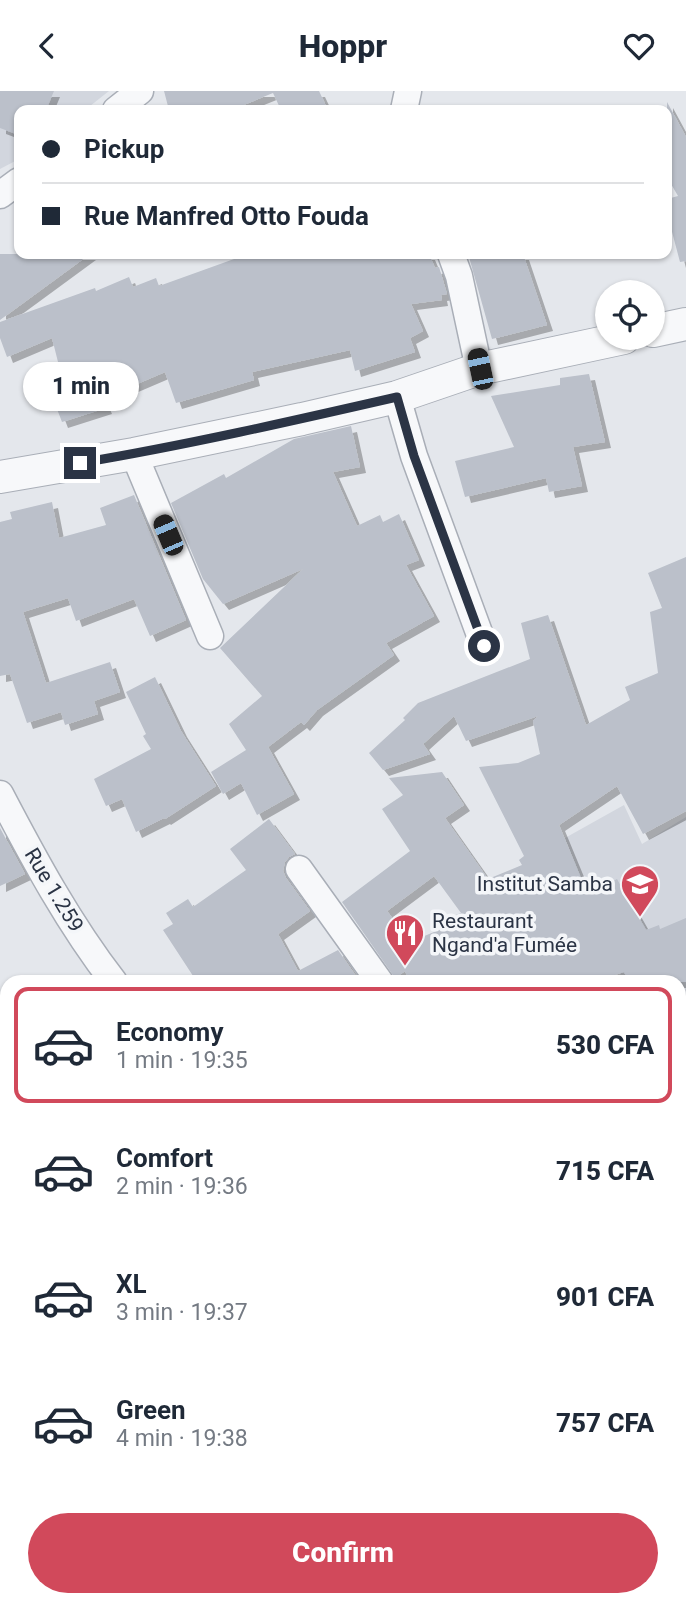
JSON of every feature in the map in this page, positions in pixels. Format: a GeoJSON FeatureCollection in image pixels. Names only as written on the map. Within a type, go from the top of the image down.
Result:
{"type":"FeatureCollection","features":[{"type":"Feature","properties":{"kind":"street"},"geometry":{"type":"LineString","coordinates":[[122,105],[140,91]]}},
{"type":"Feature","properties":{"kind":"street"},"geometry":{"type":"LineString","coordinates":[[453,259],[480,369]]}},
{"type":"Feature","properties":{"kind":"street"},"geometry":{"type":"LineString","coordinates":[[665,328],[686,324]]}},
{"type":"Feature","properties":{"kind":"street"},"geometry":{"type":"LineString","coordinates":[[0,477],[134,454],[302,419],[397,397],[480,369],[595,344]]}},
{"type":"Feature","properties":{"kind":"street"},"geometry":{"type":"LineString","coordinates":[[397,397],[414,456],[484,646]]}},
{"type":"Feature","properties":{"kind":"street"},"geometry":{"type":"LineString","coordinates":[[134,454],[210,636]]}},
{"type":"Feature","properties":{"kind":"street","name":"Rue 1.259"},"geometry":{"type":"LineString","coordinates":[[0,794],[27,846],[87,947],[109,975]]}},
{"type":"Feature","properties":{"kind":"street"},"geometry":{"type":"LineString","coordinates":[[299,869],[375,975]]}},
{"type":"Feature","properties":{"kind":"shaded area"},"geometry":{"type":"Polygon","coordinates":[[[0,91],[109,91],[91,105],[14,105],[14,162],[0,169],[0,91]]]}},
{"type":"Feature","properties":{"kind":"shaded area","name":"Institut Samba"},"geometry":{"type":"Polygon","coordinates":[[[624,805],[642,844],[686,817],[686,975],[621,975],[606,945],[565,838],[624,805]]]}},
{"type":"Feature","properties":{"kind":"building"},"geometry":{"type":"Polygon","coordinates":[[[0,91],[54,91],[48,105],[14,105],[14,133],[0,128],[0,91]]]}},
{"type":"Feature","properties":{"kind":"building"},"geometry":{"type":"Polygon","coordinates":[[[164,91],[319,91],[326,105],[279,105],[273,93],[243,105],[168,105],[164,91]]]}},
{"type":"Feature","properties":{"kind":"building"},"geometry":{"type":"Polygon","coordinates":[[[672,111],[686,137],[686,261],[680,262],[672,232],[672,198],[678,196],[672,186],[672,111]]]}},
{"type":"Feature","properties":{"kind":"building"},"geometry":{"type":"Polygon","coordinates":[[[0,254],[14,254],[14,259],[83,259],[0,320],[0,254]]]}},
{"type":"Feature","properties":{"kind":"building"},"geometry":{"type":"Polygon","coordinates":[[[234,259],[431,259],[435,268],[439,267],[447,294],[441,295],[442,300],[411,304],[423,331],[410,338],[415,352],[355,371],[350,350],[252,372],[254,380],[176,403],[165,372],[102,399],[106,408],[62,422],[47,383],[62,378],[52,338],[7,357],[0,338],[0,322],[95,288],[96,291],[129,277],[133,287],[156,278],[159,286],[234,259]]]}},
{"type":"Feature","properties":{"kind":"building"},"geometry":{"type":"Polygon","coordinates":[[[470,259],[525,259],[547,325],[492,339],[470,259]]]}},
{"type":"Feature","properties":{"kind":"building"},"geometry":{"type":"Polygon","coordinates":[[[589,374],[605,442],[573,447],[582,486],[549,492],[546,478],[465,497],[455,461],[514,447],[491,396],[560,385],[560,378],[589,374]]]}},
{"type":"Feature","properties":{"kind":"building"},"geometry":{"type":"Polygon","coordinates":[[[351,426],[360,467],[333,472],[357,526],[380,515],[383,522],[399,514],[419,560],[406,565],[434,616],[386,643],[394,655],[317,710],[304,725],[301,722],[268,747],[294,794],[257,815],[241,783],[223,794],[211,772],[246,750],[229,724],[262,696],[220,648],[303,569],[223,604],[203,579],[171,503],[224,474],[226,478],[294,439],[351,426]]]}},
{"type":"Feature","properties":{"kind":"building"},"geometry":{"type":"Polygon","coordinates":[[[134,495],[186,620],[150,636],[134,599],[76,621],[68,598],[23,612],[46,683],[110,662],[120,692],[94,701],[98,714],[65,725],[61,712],[27,723],[10,674],[0,676],[0,522],[12,519],[10,512],[52,502],[59,538],[106,525],[100,508],[134,495]]]}},
{"type":"Feature","properties":{"kind":"building"},"geometry":{"type":"Polygon","coordinates":[[[686,557],[686,811],[643,834],[617,786],[559,825],[588,895],[617,879],[646,930],[659,925],[660,929],[686,918],[686,975],[626,975],[624,972],[615,975],[407,975],[405,971],[393,975],[342,902],[410,851],[382,809],[403,795],[389,778],[442,772],[464,805],[445,818],[488,879],[522,865],[519,860],[524,856],[479,767],[518,763],[540,754],[533,721],[538,716],[466,741],[454,716],[423,744],[430,754],[383,770],[369,753],[405,720],[403,718],[418,703],[530,659],[521,623],[548,615],[586,725],[630,700],[625,687],[658,673],[650,612],[662,608],[648,573],[686,557]],[[434,876],[387,911],[410,942],[446,927],[443,920],[461,913],[434,876]]]}},
{"type":"Feature","properties":{"kind":"building"},"geometry":{"type":"Polygon","coordinates":[[[155,677],[181,731],[216,786],[165,819],[136,832],[122,799],[106,806],[94,779],[151,749],[143,736],[146,734],[126,692],[155,677]]]}},
{"type":"Feature","properties":{"kind":"building"},"geometry":{"type":"Polygon","coordinates":[[[269,819],[295,854],[285,862],[283,871],[310,911],[278,934],[298,971],[338,950],[355,975],[192,975],[163,930],[173,924],[166,913],[188,899],[193,907],[246,870],[230,849],[269,819]]]}},
{"type":"Feature","properties":{"kind":"building"},"geometry":{"type":"Polygon","coordinates":[[[0,828],[25,874],[0,886],[0,828]]]}},
{"type":"Feature","properties":{"kind":"place","name":"Institut Samba"},"geometry":{"type":"Point","coordinates":[640,918]}},
{"type":"Feature","properties":{"kind":"place","name":"Restaurant Ngand'a Fumée"},"geometry":{"type":"Point","coordinates":[405,967]}},
{"type":"Feature","properties":{"kind":"route"},"geometry":{"type":"LineString","coordinates":[[80,463],[134,454],[397,397],[414,456],[484,646]]}}]}
